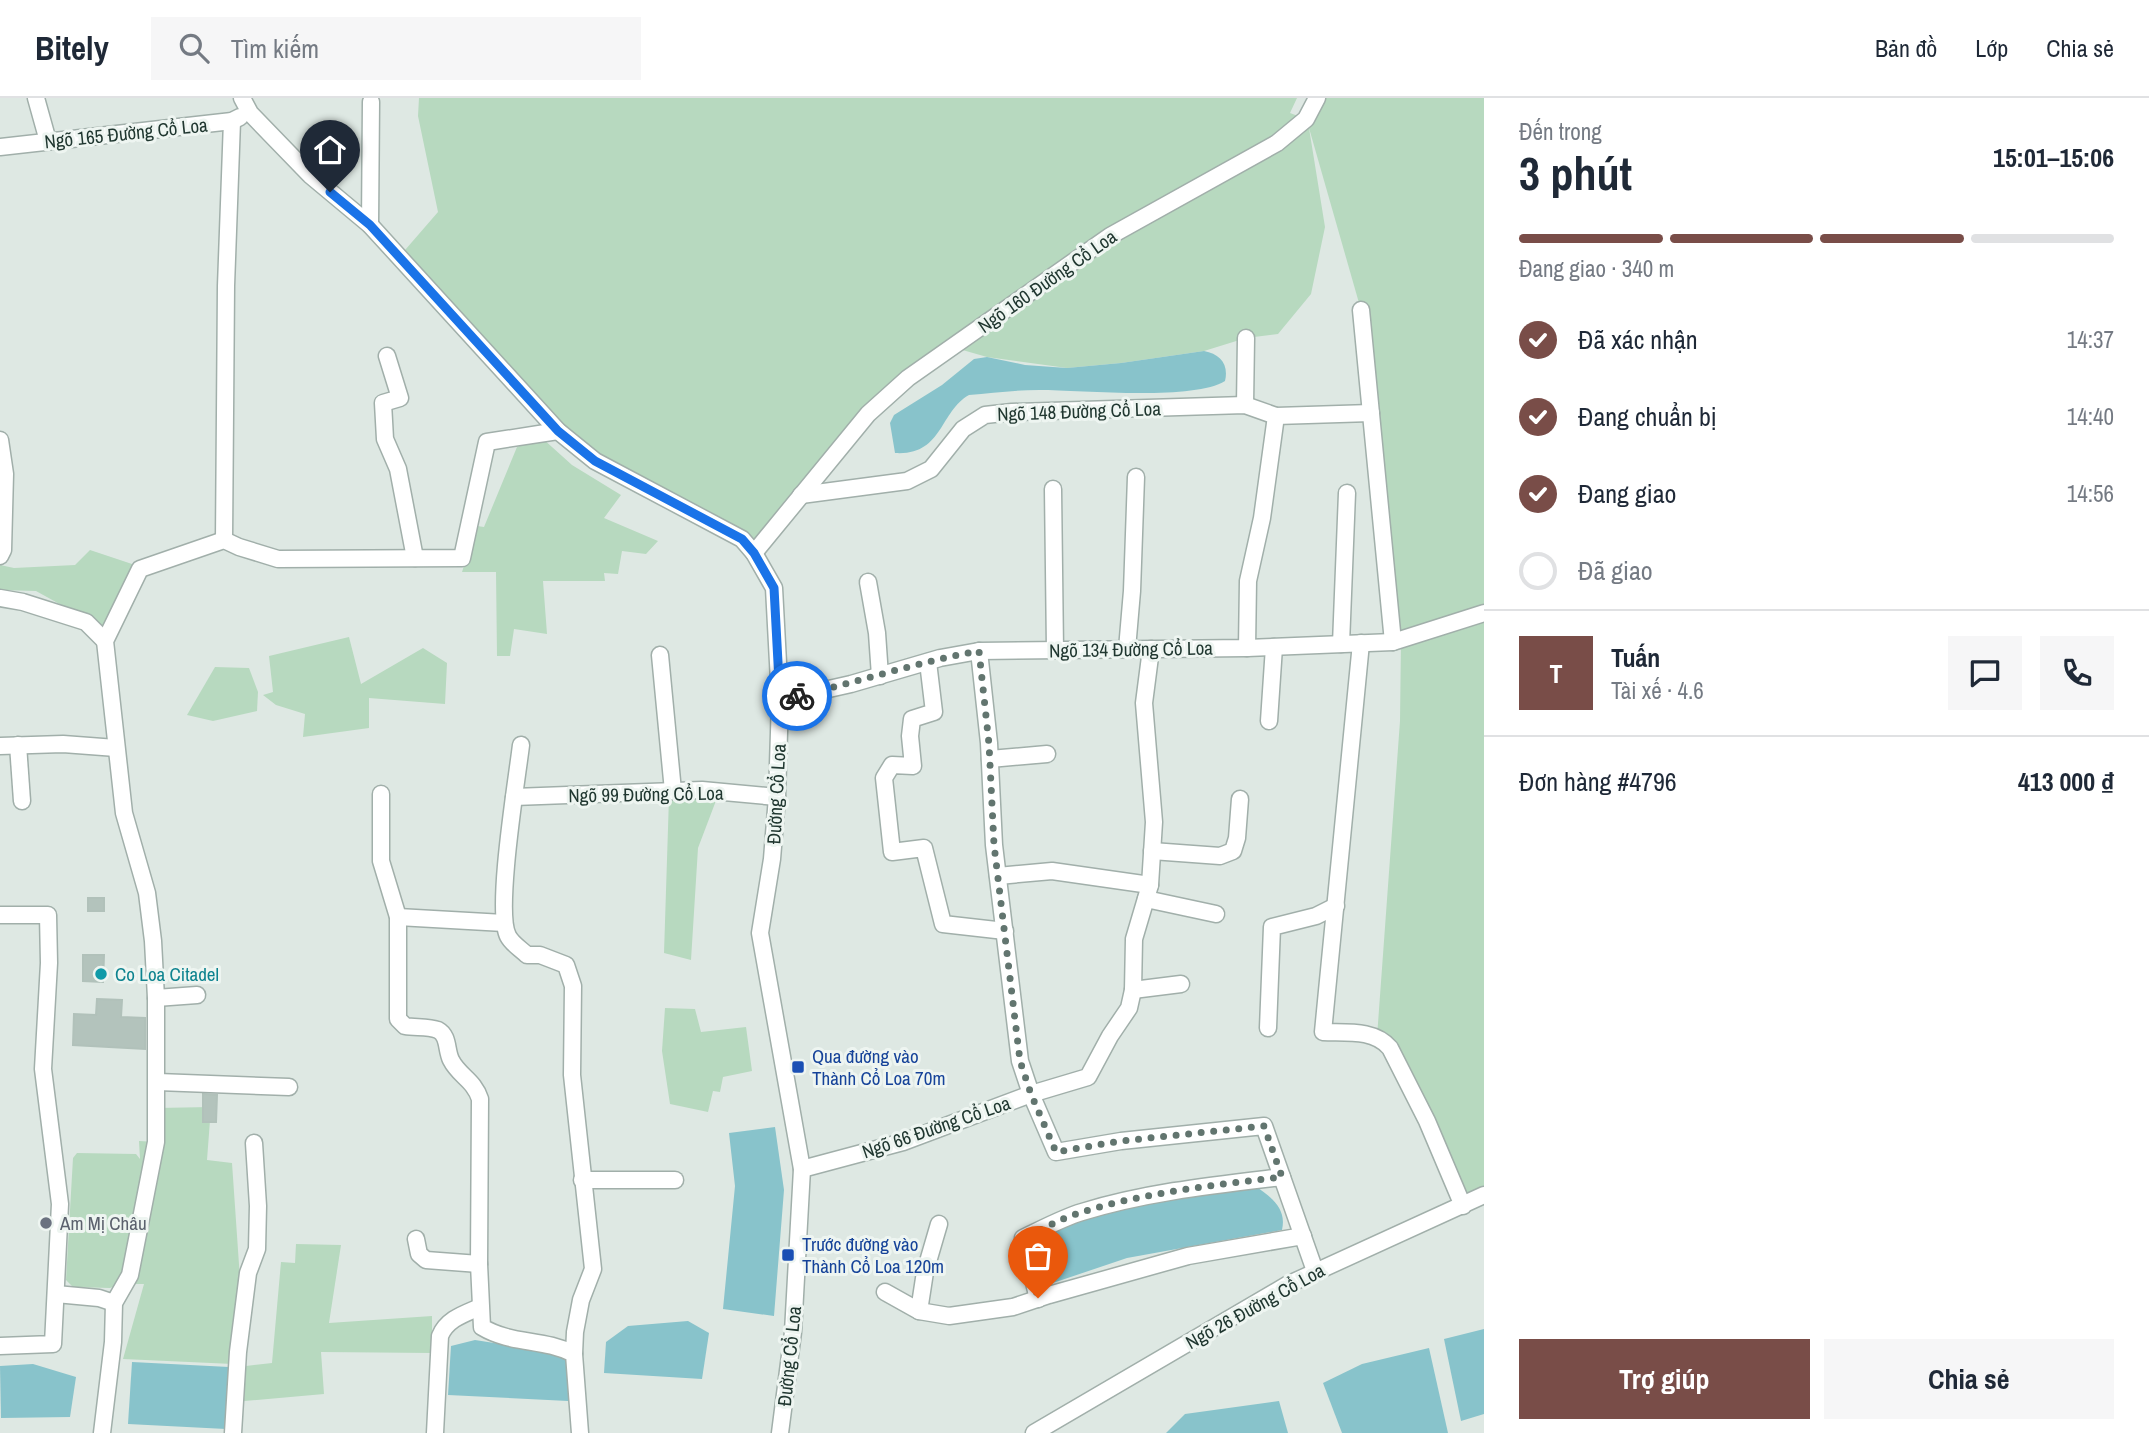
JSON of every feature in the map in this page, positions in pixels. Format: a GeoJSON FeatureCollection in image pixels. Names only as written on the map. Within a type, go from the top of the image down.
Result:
{"type":"FeatureCollection","features":[{"type":"Feature","properties":{"kind":"street"},"geometry":{"type":"LineString","coordinates":[[36,98],[48,141]]}},
{"type":"Feature","properties":{"kind":"street","name":"Đường Cổ Loa"},"geometry":{"type":"LineString","coordinates":[[242,98],[250,113],[310,175],[370,225],[558,431],[595,461],[742,539],[754,553],[774,588],[780,700],[777,797],[772,859],[760,933],[802,1169],[793,1332],[780,1433]]}},
{"type":"Feature","properties":{"kind":"street","name":"Ngõ 160 Đường Cổ Loa"},"geometry":{"type":"LineString","coordinates":[[801,495],[868,414],[908,378],[1110,236],[1276,143],[1306,119],[1317,98]]}},
{"type":"Feature","properties":{"kind":"street"},"geometry":{"type":"LineString","coordinates":[[370,225],[371,102]]}},
{"type":"Feature","properties":{"kind":"street","name":"Ngõ 165 Đường Cổ Loa"},"geometry":{"type":"LineString","coordinates":[[0,147],[232,121],[250,113]]}},
{"type":"Feature","properties":{"kind":"street"},"geometry":{"type":"LineString","coordinates":[[224,540],[226,286],[232,121]]}},
{"type":"Feature","properties":{"kind":"street"},"geometry":{"type":"LineString","coordinates":[[1361,310],[1393,642]]}},
{"type":"Feature","properties":{"kind":"street"},"geometry":{"type":"LineString","coordinates":[[1245,405],[1246,338]]}},
{"type":"Feature","properties":{"kind":"street"},"geometry":{"type":"LineString","coordinates":[[387,356],[400,397],[383,403],[385,439],[398,469],[415,558]]}},
{"type":"Feature","properties":{"kind":"street","name":"Ngõ 148 Đường Cổ Loa"},"geometry":{"type":"LineString","coordinates":[[801,495],[907,481],[931,469],[962,429],[985,415],[1245,405],[1276,416],[1371,413]]}},
{"type":"Feature","properties":{"kind":"street"},"geometry":{"type":"LineString","coordinates":[[1247,648],[1248,581],[1262,518],[1276,416]]}},
{"type":"Feature","properties":{"kind":"street"},"geometry":{"type":"LineString","coordinates":[[102,1433],[113,1342],[114,1303],[130,1275],[149,1182],[156,1142],[158,1082],[156,998],[147,893],[124,813],[105,641],[140,569],[224,540],[278,559],[462,558],[487,442],[558,431]]}},
{"type":"Feature","properties":{"kind":"street"},"geometry":{"type":"LineString","coordinates":[[0,440],[5,474],[3,550],[0,556]]}},
{"type":"Feature","properties":{"kind":"street"},"geometry":{"type":"LineString","coordinates":[[1127,649],[1136,477]]}},
{"type":"Feature","properties":{"kind":"street"},"geometry":{"type":"LineString","coordinates":[[1053,489],[1055,650]]}},
{"type":"Feature","properties":{"kind":"street"},"geometry":{"type":"LineString","coordinates":[[1341,644],[1348,493]]}},
{"type":"Feature","properties":{"kind":"street"},"geometry":{"type":"LineString","coordinates":[[754,553],[801,495]]}},
{"type":"Feature","properties":{"kind":"street"},"geometry":{"type":"LineString","coordinates":[[868,582],[877,633],[880,676]]}},
{"type":"Feature","properties":{"kind":"street"},"geometry":{"type":"LineString","coordinates":[[0,598],[23,602],[86,622],[105,641]]}},
{"type":"Feature","properties":{"kind":"street","name":"Ngõ 134 Đường Cổ Loa"},"geometry":{"type":"LineString","coordinates":[[780,700],[979,651],[1247,648],[1393,642],[1484,613]]}},
{"type":"Feature","properties":{"kind":"street"},"geometry":{"type":"LineString","coordinates":[[1361,643],[1323,1032],[1371,1035],[1384,1041],[1390,1048],[1427,1121],[1463,1206]]}},
{"type":"Feature","properties":{"kind":"street"},"geometry":{"type":"LineString","coordinates":[[1269,721],[1274,647]]}},
{"type":"Feature","properties":{"kind":"street","name":"Ngõ 66 Đường Cổ Loa"},"geometry":{"type":"LineString","coordinates":[[802,1169],[904,1142],[1031,1094],[1088,1077],[1110,1036],[1126,1016],[1132,999],[1134,939],[1148,892],[1154,822],[1144,703],[1151,649]]}},
{"type":"Feature","properties":{"kind":"street"},"geometry":{"type":"LineString","coordinates":[[979,651],[998,876],[1020,1061],[1056,1152],[1121,1141],[1264,1126],[1315,1271]]}},
{"type":"Feature","properties":{"kind":"street"},"geometry":{"type":"LineString","coordinates":[[660,654],[673,791]]}},
{"type":"Feature","properties":{"kind":"street"},"geometry":{"type":"LineString","coordinates":[[929,662],[934,712],[912,719],[910,736],[913,766],[892,765],[884,778],[892,852],[924,848],[943,924],[1005,931]]}},
{"type":"Feature","properties":{"kind":"street"},"geometry":{"type":"LineString","coordinates":[[0,746],[62,744],[116,748]]}},
{"type":"Feature","properties":{"kind":"street"},"geometry":{"type":"LineString","coordinates":[[521,745],[505,874],[504,923],[508,936],[527,955],[552,959],[566,965],[573,986],[572,1075],[593,1269],[581,1300],[575,1332],[580,1433]]}},
{"type":"Feature","properties":{"kind":"street"},"geometry":{"type":"LineString","coordinates":[[18,746],[22,801]]}},
{"type":"Feature","properties":{"kind":"street"},"geometry":{"type":"LineString","coordinates":[[990,759],[1047,754]]}},
{"type":"Feature","properties":{"kind":"street","name":"Ngõ 99 Đường Cổ Loa"},"geometry":{"type":"LineString","coordinates":[[514,797],[702,790],[777,797]]}},
{"type":"Feature","properties":{"kind":"street"},"geometry":{"type":"LineString","coordinates":[[382,794],[381,861],[398,917],[399,1022],[405,1027],[430,1028],[441,1032],[445,1037],[451,1061],[476,1086],[480,1099],[481,1327],[497,1337],[557,1345],[574,1354]]}},
{"type":"Feature","properties":{"kind":"street"},"geometry":{"type":"LineString","coordinates":[[1152,850],[1220,856],[1233,850],[1237,838],[1240,799]]}},
{"type":"Feature","properties":{"kind":"street"},"geometry":{"type":"LineString","coordinates":[[998,876],[1052,872],[1148,892],[1216,914]]}},
{"type":"Feature","properties":{"kind":"street"},"geometry":{"type":"LineString","coordinates":[[1268,1028],[1272,927],[1316,916],[1336,906]]}},
{"type":"Feature","properties":{"kind":"street"},"geometry":{"type":"LineString","coordinates":[[0,915],[48,915],[49,962],[43,1069],[60,1204],[53,1344],[0,1346]]}},
{"type":"Feature","properties":{"kind":"street"},"geometry":{"type":"LineString","coordinates":[[398,917],[504,923]]}},
{"type":"Feature","properties":{"kind":"street"},"geometry":{"type":"LineString","coordinates":[[1133,990],[1181,984]]}},
{"type":"Feature","properties":{"kind":"street"},"geometry":{"type":"LineString","coordinates":[[156,998],[197,995]]}},
{"type":"Feature","properties":{"kind":"street"},"geometry":{"type":"LineString","coordinates":[[158,1082],[289,1087]]}},
{"type":"Feature","properties":{"kind":"street"},"geometry":{"type":"LineString","coordinates":[[233,1433],[238,1352],[248,1273],[257,1249],[258,1206],[254,1143]]}},
{"type":"Feature","properties":{"kind":"street"},"geometry":{"type":"LineString","coordinates":[[1038,1298],[1023,1238],[1080,1213],[1130,1199],[1211,1184],[1282,1177]]}},
{"type":"Feature","properties":{"kind":"street"},"geometry":{"type":"LineString","coordinates":[[582,1180],[676,1180]]}},
{"type":"Feature","properties":{"kind":"street","name":"Ngõ 26 Đường Cổ Loa"},"geometry":{"type":"LineString","coordinates":[[1034,1433],[1315,1271],[1484,1195]]}},
{"type":"Feature","properties":{"kind":"street"},"geometry":{"type":"LineString","coordinates":[[919,1311],[925,1272],[939,1224]]}},
{"type":"Feature","properties":{"kind":"street"},"geometry":{"type":"LineString","coordinates":[[885,1292],[919,1311],[949,1316],[1013,1307],[1188,1256],[1303,1236]]}},
{"type":"Feature","properties":{"kind":"street"},"geometry":{"type":"LineString","coordinates":[[416,1239],[419,1254],[426,1260],[479,1264]]}},
{"type":"Feature","properties":{"kind":"street"},"geometry":{"type":"LineString","coordinates":[[56,1294],[99,1298],[114,1303]]}},
{"type":"Feature","properties":{"kind":"street"},"geometry":{"type":"LineString","coordinates":[[435,1433],[440,1336],[453,1320],[480,1307]]}},
{"type":"Feature","properties":{"kind":"green space"},"geometry":{"type":"Polygon","coordinates":[[[419,98],[1297,98],[1290,113],[1306,119],[1317,98],[1484,98],[1484,1196],[1463,1206],[1377,1037],[1400,721],[1401,640],[1361,310],[1309,128],[1325,227],[1311,294],[1278,334],[1246,338],[1204,351],[1067,368],[987,357],[952,347],[868,414],[754,553],[595,461],[399,257],[438,212],[418,116],[419,98]]]}},
{"type":"Feature","properties":{"kind":"green space"},"geometry":{"type":"Polygon","coordinates":[[[542,438],[572,465],[621,495],[604,518],[658,541],[646,554],[622,551],[618,574],[604,573],[605,581],[543,581],[547,634],[514,629],[510,656],[497,656],[496,572],[462,572],[477,526],[484,527],[517,447],[542,438]]]}},
{"type":"Feature","properties":{"kind":"green space"},"geometry":{"type":"Polygon","coordinates":[[[90,550],[135,565],[103,628],[36,591],[0,590],[0,565],[14,568],[75,565],[90,550]]]}},
{"type":"Feature","properties":{"kind":"green space"},"geometry":{"type":"Polygon","coordinates":[[[349,637],[361,684],[423,648],[447,663],[445,704],[369,698],[369,728],[303,737],[305,714],[276,705],[263,695],[273,692],[269,656],[349,637]]]}},
{"type":"Feature","properties":{"kind":"green space"},"geometry":{"type":"Polygon","coordinates":[[[215,667],[249,668],[258,692],[257,711],[213,721],[187,715],[215,667]]]}},
{"type":"Feature","properties":{"kind":"green space"},"geometry":{"type":"Polygon","coordinates":[[[669,797],[717,798],[698,848],[691,960],[664,953],[669,797]]]}},
{"type":"Feature","properties":{"kind":"green space"},"geometry":{"type":"Polygon","coordinates":[[[665,1008],[695,1009],[701,1032],[746,1027],[752,1071],[723,1077],[720,1092],[713,1091],[708,1112],[670,1104],[662,1051],[665,1008]]]}},
{"type":"Feature","properties":{"kind":"green space"},"geometry":{"type":"Polygon","coordinates":[[[211,1107],[207,1160],[232,1163],[240,1279],[233,1364],[123,1359],[144,1284],[122,1284],[110,1288],[73,1287],[66,1280],[73,1158],[77,1153],[136,1154],[140,1159],[139,1141],[156,1142],[157,1108],[211,1107]]]}},
{"type":"Feature","properties":{"kind":"green space"},"geometry":{"type":"Polygon","coordinates":[[[296,1244],[341,1245],[329,1323],[432,1316],[432,1353],[321,1352],[324,1394],[244,1401],[246,1366],[272,1363],[281,1262],[295,1263],[296,1244]]]}},
{"type":"Feature","properties":{"kind":"water"},"geometry":{"type":"Polygon","coordinates":[[[1204,351],[1222,361],[1226,370],[1225,381],[1210,387],[1163,393],[1039,390],[969,395],[959,402],[939,432],[923,448],[895,453],[890,423],[894,415],[942,385],[974,359],[987,357],[1025,365],[1067,368],[1204,351]]]}},
{"type":"Feature","properties":{"kind":"water"},"geometry":{"type":"Polygon","coordinates":[[[775,1127],[784,1190],[774,1316],[723,1309],[735,1186],[729,1133],[775,1127]]]}},
{"type":"Feature","properties":{"kind":"water"},"geometry":{"type":"Polygon","coordinates":[[[1255,1186],[1280,1209],[1282,1230],[1127,1258],[1038,1288],[1028,1241],[1091,1214],[1137,1201],[1255,1186]]]}},
{"type":"Feature","properties":{"kind":"water"},"geometry":{"type":"Polygon","coordinates":[[[688,1321],[709,1333],[702,1379],[604,1373],[606,1342],[628,1326],[688,1321]]]}},
{"type":"Feature","properties":{"kind":"water"},"geometry":{"type":"Polygon","coordinates":[[[1484,1329],[1484,1414],[1461,1421],[1444,1339],[1484,1329]]]}},
{"type":"Feature","properties":{"kind":"water"},"geometry":{"type":"Polygon","coordinates":[[[475,1340],[564,1354],[572,1363],[568,1401],[448,1395],[451,1346],[475,1340]]]}},
{"type":"Feature","properties":{"kind":"water"},"geometry":{"type":"Polygon","coordinates":[[[1429,1348],[1448,1433],[1342,1433],[1323,1383],[1362,1364],[1429,1348]]]}},
{"type":"Feature","properties":{"kind":"water"},"geometry":{"type":"Polygon","coordinates":[[[132,1362],[229,1367],[226,1429],[128,1424],[132,1362]]]}},
{"type":"Feature","properties":{"kind":"water"},"geometry":{"type":"Polygon","coordinates":[[[33,1364],[76,1377],[70,1417],[1,1418],[0,1366],[33,1364]]]}},
{"type":"Feature","properties":{"kind":"water"},"geometry":{"type":"Polygon","coordinates":[[[1279,1401],[1288,1433],[1166,1433],[1185,1414],[1279,1401]]]}},
{"type":"Feature","properties":{"kind":"building"},"geometry":{"type":"Polygon","coordinates":[[[88,898],[104,898],[104,911],[88,911],[88,898]]]}},
{"type":"Feature","properties":{"kind":"building"},"geometry":{"type":"Polygon","coordinates":[[[83,955],[104,955],[103,982],[83,981],[83,955]]]}},
{"type":"Feature","properties":{"kind":"building"},"geometry":{"type":"Polygon","coordinates":[[[97,999],[122,1000],[121,1017],[145,1018],[145,1049],[73,1045],[74,1014],[96,1015],[97,999]]]}},
{"type":"Feature","properties":{"kind":"building"},"geometry":{"type":"Polygon","coordinates":[[[203,1094],[217,1095],[216,1122],[203,1122],[203,1094]]]}},
{"type":"Feature","properties":{"kind":"way so far"},"geometry":{"type":"LineString","coordinates":[[797,696],[851,684],[940,658],[979,651],[989,744],[994,845],[1020,1061],[1056,1152],[1121,1141],[1264,1126],[1282,1177],[1211,1184],[1130,1199],[1080,1213],[1023,1238],[1038,1298]]}},
{"type":"Feature","properties":{"kind":"place","name":"Co Loa Citadel"},"geometry":{"type":"Point","coordinates":[101,974]}},
{"type":"Feature","properties":{"kind":"place","name":"Qua đường vào Thành Cổ Loa 70m"},"geometry":{"type":"Point","coordinates":[798,1067]}},
{"type":"Feature","properties":{"kind":"place","name":"Am Mị Châu"},"geometry":{"type":"Point","coordinates":[46,1223]}},
{"type":"Feature","properties":{"kind":"place","name":"Trước đường vào Thành Cổ Loa 120m"},"geometry":{"type":"Point","coordinates":[788,1255]}},
{"type":"Feature","properties":{"kind":"route"},"geometry":{"type":"LineString","coordinates":[[330,192],[370,225],[558,431],[595,461],[742,539],[754,553],[774,588],[780,700],[797,696]]}}]}
